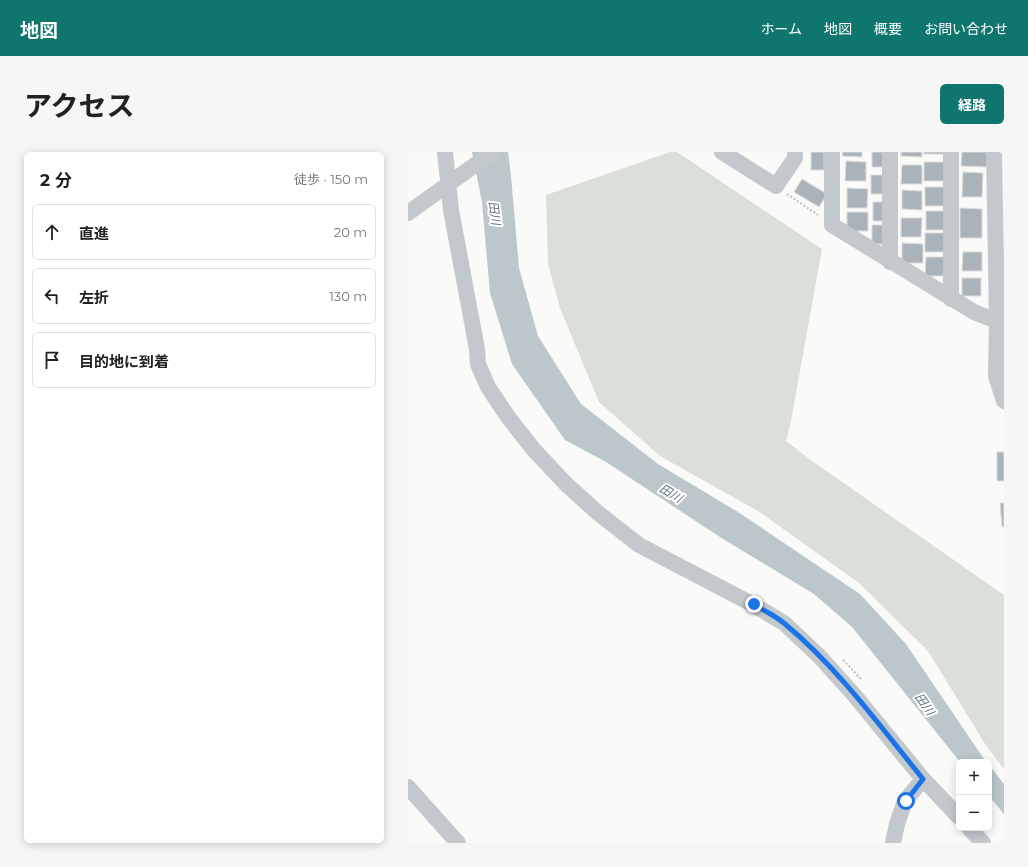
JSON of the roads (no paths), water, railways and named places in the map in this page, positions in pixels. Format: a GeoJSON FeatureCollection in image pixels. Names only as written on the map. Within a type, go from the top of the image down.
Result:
{"type":"FeatureCollection","features":[{"type":"Feature","properties":{"kind":"street"},"geometry":{"type":"LineString","coordinates":[[445,152],[450,183],[451,210],[477,349],[478,364],[488,387],[508,417],[534,450],[566,484],[598,513],[639,545],[754,604],[784,623],[820,657],[850,690],[923,779],[956,814]]}},
{"type":"Feature","properties":{"kind":"street"},"geometry":{"type":"LineString","coordinates":[[408,213],[493,152]]}},
{"type":"Feature","properties":{"kind":"street"},"geometry":{"type":"LineString","coordinates":[[722,152],[776,186],[795,158],[795,152]]}},
{"type":"Feature","properties":{"kind":"street"},"geometry":{"type":"LineString","coordinates":[[832,152],[832,225],[951,299],[974,312],[1001,321]]}},
{"type":"Feature","properties":{"kind":"street"},"geometry":{"type":"LineString","coordinates":[[890,152],[890,262]]}},
{"type":"Feature","properties":{"kind":"street"},"geometry":{"type":"LineString","coordinates":[[951,152],[951,299]]}},
{"type":"Feature","properties":{"kind":"street"},"geometry":{"type":"LineString","coordinates":[[998,156],[1001,321],[996,376],[1004,401]]}},
{"type":"Feature","properties":{"kind":"street"},"geometry":{"type":"LineString","coordinates":[[892,843],[897,824],[906,801],[923,779]]}},
{"type":"Feature","properties":{"kind":"street"},"geometry":{"type":"LineString","coordinates":[[408,787],[458,843]]}},
{"type":"Feature","properties":{"kind":"street"},"geometry":{"type":"LineString","coordinates":[[972,831],[983,843]]}},
{"type":"Feature","properties":{"kind":"water","name":"田川"},"geometry":{"type":"Polygon","coordinates":[[[472,152],[508,152],[519,268],[538,336],[581,404],[658,464],[738,512],[860,594],[906,644],[984,759],[958,759],[852,627],[814,594],[723,539],[606,462],[565,440],[512,364],[490,293],[482,202],[472,152]]]}},
{"type":"Feature","properties":{"kind":"water"},"geometry":{"type":"Polygon","coordinates":[[[992,769],[1004,784],[1004,814],[992,800],[992,769]]]}}]}
